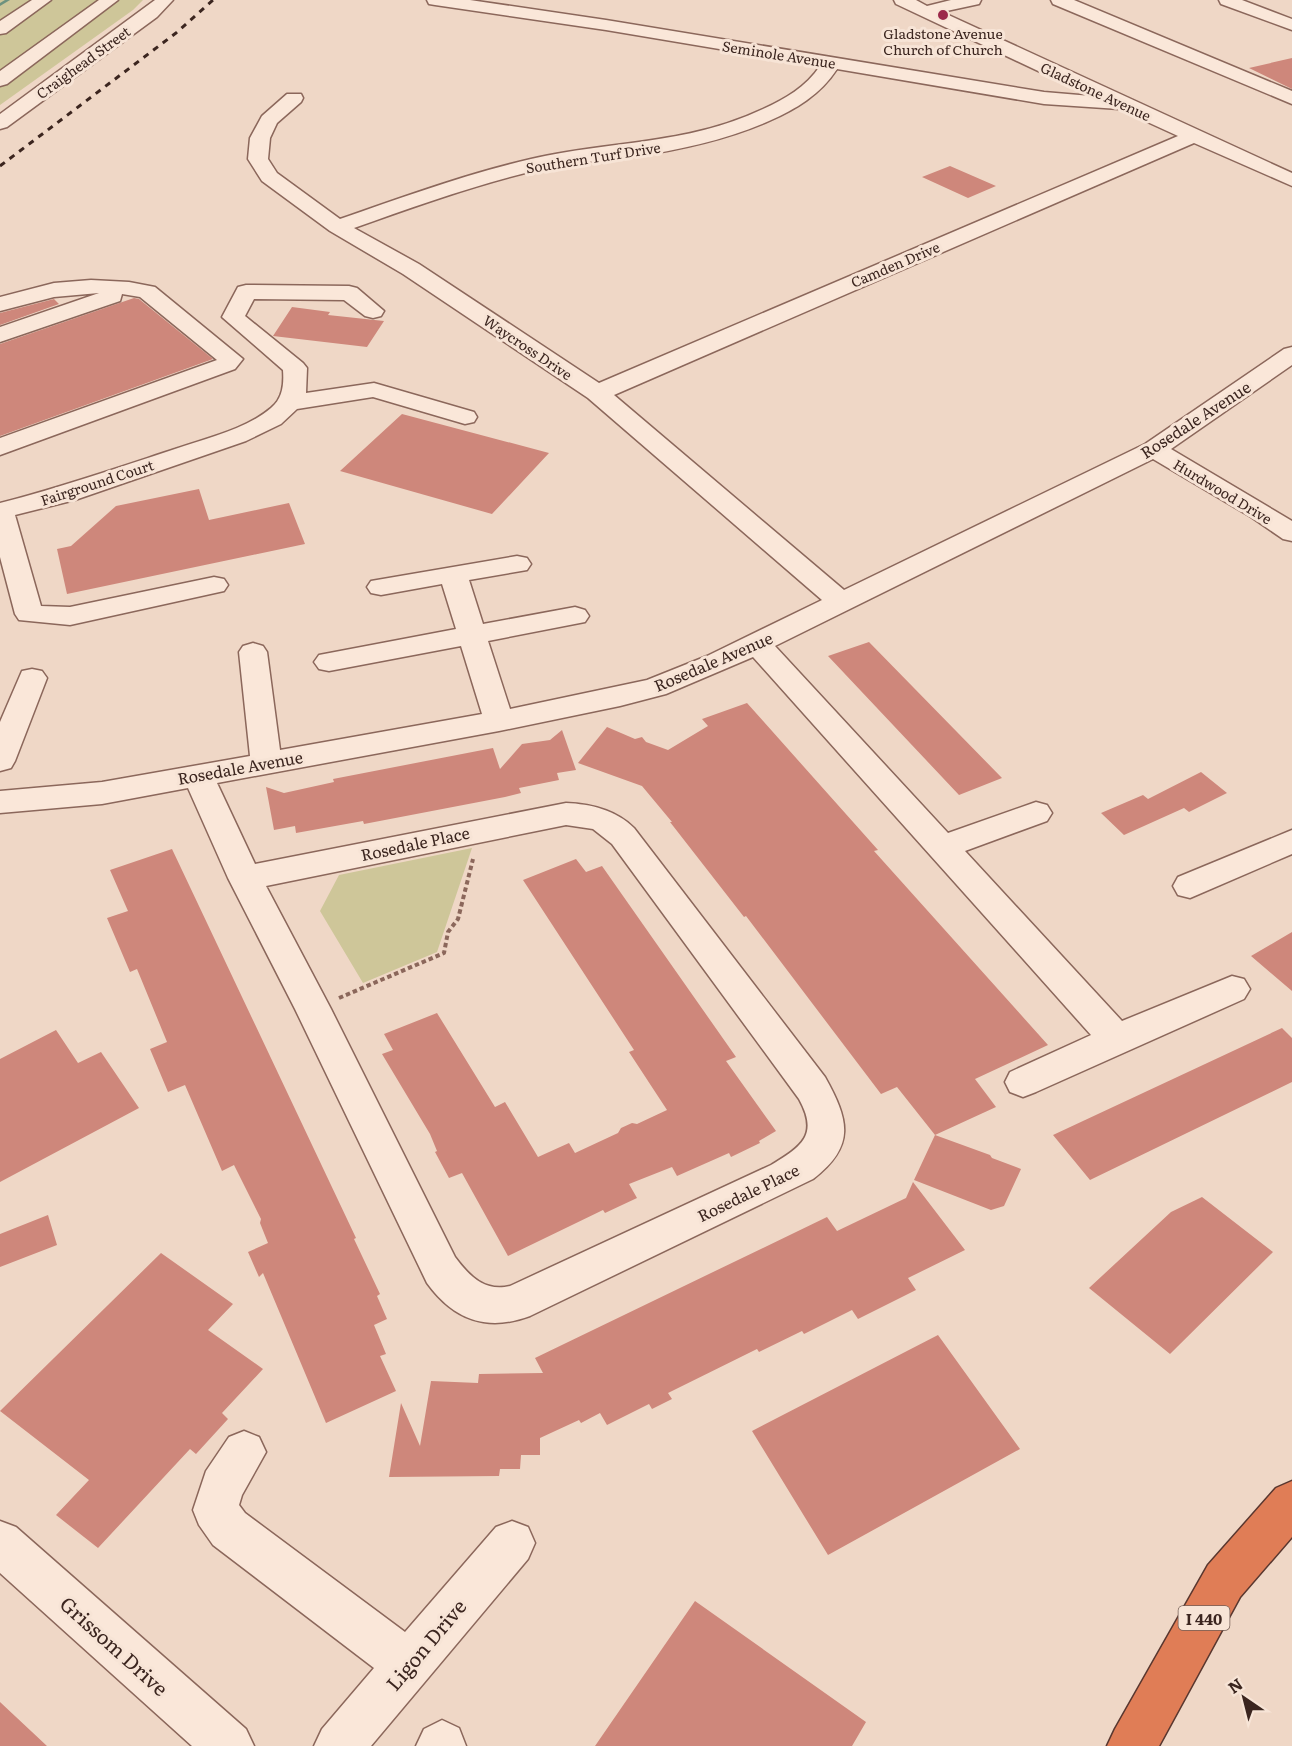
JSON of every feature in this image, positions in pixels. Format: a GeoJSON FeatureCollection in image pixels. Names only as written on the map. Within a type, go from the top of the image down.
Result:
{"type":"FeatureCollection","features":[{"type":"Feature","properties":{"kind":"highway","name":"I 440"},"geometry":{"type":"LineString","coordinates":[[1132,1746],[1224,1581],[1292,1503]]}},
{"type":"Feature","properties":{"kind":"street"},"geometry":{"type":"LineString","coordinates":[[0,29],[43,0]]}},
{"type":"Feature","properties":{"kind":"street"},"geometry":{"type":"LineString","coordinates":[[0,80],[110,0]]}},
{"type":"Feature","properties":{"kind":"street","name":"Craighead Street"},"geometry":{"type":"LineString","coordinates":[[0,123],[151,13],[165,0]]}},
{"type":"Feature","properties":{"kind":"street","name":"Seminole Avenue"},"geometry":{"type":"LineString","coordinates":[[435,0],[606,25],[1044,98],[1123,105]]}},
{"type":"Feature","properties":{"kind":"street"},"geometry":{"type":"LineString","coordinates":[[564,0],[606,25]]}},
{"type":"Feature","properties":{"kind":"street","name":"Gladstone Avenue"},"geometry":{"type":"LineString","coordinates":[[902,0],[1123,105],[1292,180]]}},
{"type":"Feature","properties":{"kind":"street"},"geometry":{"type":"LineString","coordinates":[[926,10],[973,0]]}},
{"type":"Feature","properties":{"kind":"street"},"geometry":{"type":"LineString","coordinates":[[1059,0],[1292,98]]}},
{"type":"Feature","properties":{"kind":"street"},"geometry":{"type":"LineString","coordinates":[[1227,0],[1292,26]]}},
{"type":"Feature","properties":{"kind":"street"},"geometry":{"type":"LineString","coordinates":[[891,54],[936,65],[922,77]]}},
{"type":"Feature","properties":{"kind":"street","name":"Southern Turf Drive"},"geometry":{"type":"LineString","coordinates":[[338,227],[429,194],[536,164],[645,149],[704,138],[745,125],[790,104],[820,81],[832,62]]}},
{"type":"Feature","properties":{"kind":"street","name":"Waycross Drive"},"geometry":{"type":"LineString","coordinates":[[294,98],[269,120],[260,138],[258,159],[270,177],[338,227],[411,269],[597,393],[842,603]]}},
{"type":"Feature","properties":{"kind":"street","name":"Camden Drive"},"geometry":{"type":"LineString","coordinates":[[597,393],[1194,136]]}},
{"type":"Feature","properties":{"kind":"street"},"geometry":{"type":"LineString","coordinates":[[1266,168],[1292,157]]}},
{"type":"Feature","properties":{"kind":"street"},"geometry":{"type":"LineString","coordinates":[[0,304],[53,289],[133,289],[147,292],[231,359],[227,364],[0,447]]}},
{"type":"Feature","properties":{"kind":"street"},"geometry":{"type":"LineString","coordinates":[[0,335],[133,289]]}},
{"type":"Feature","properties":{"kind":"street"},"geometry":{"type":"LineString","coordinates":[[290,403],[297,385],[295,368],[233,316],[246,292],[349,293],[373,311]]}},
{"type":"Feature","properties":{"kind":"street","name":"Rosedale Avenue"},"geometry":{"type":"LineString","coordinates":[[0,802],[102,793],[499,721],[656,687],[696,672],[757,644],[1154,449],[1292,354]]}},
{"type":"Feature","properties":{"kind":"street"},"geometry":{"type":"LineString","coordinates":[[290,403],[374,390],[465,417]]}},
{"type":"Feature","properties":{"kind":"street","name":"Fairground Court"},"geometry":{"type":"LineString","coordinates":[[1,511],[66,495],[193,449],[237,436],[265,424],[290,403]]}},
{"type":"Feature","properties":{"kind":"street","name":"Hurdwood Drive"},"geometry":{"type":"LineString","coordinates":[[1154,449],[1260,511],[1292,533]]}},
{"type":"Feature","properties":{"kind":"street"},"geometry":{"type":"LineString","coordinates":[[1,511],[29,614],[70,616],[214,585]]}},
{"type":"Feature","properties":{"kind":"street"},"geometry":{"type":"LineString","coordinates":[[381,587],[518,564]]}},
{"type":"Feature","properties":{"kind":"street"},"geometry":{"type":"LineString","coordinates":[[453,574],[499,721]]}},
{"type":"Feature","properties":{"kind":"street"},"geometry":{"type":"LineString","coordinates":[[329,662],[575,616]]}},
{"type":"Feature","properties":{"kind":"street"},"geometry":{"type":"LineString","coordinates":[[757,644],[1117,1039]]}},
{"type":"Feature","properties":{"kind":"street"},"geometry":{"type":"LineString","coordinates":[[253,652],[266,762]]}},
{"type":"Feature","properties":{"kind":"street"},"geometry":{"type":"LineString","coordinates":[[0,761],[32,678]]}},
{"type":"Feature","properties":{"kind":"street","name":"Rosedale Place"},"geometry":{"type":"LineString","coordinates":[[198,776],[245,878],[441,1270],[459,1292],[486,1307],[501,1308],[516,1303],[785,1176],[804,1165],[822,1145],[828,1118],[823,1105],[615,827],[600,818],[566,814],[481,829],[245,878]]}},
{"type":"Feature","properties":{"kind":"street"},"geometry":{"type":"LineString","coordinates":[[942,847],[1036,813]]}},
{"type":"Feature","properties":{"kind":"street"},"geometry":{"type":"LineString","coordinates":[[1190,886],[1292,841]]}},
{"type":"Feature","properties":{"kind":"street"},"geometry":{"type":"LineString","coordinates":[[1023,1082],[1232,988]]}},
{"type":"Feature","properties":{"kind":"street"},"geometry":{"type":"LineString","coordinates":[[244,1452],[222,1486],[215,1510],[229,1529],[408,1664]]}},
{"type":"Feature","properties":{"kind":"street","name":"Grissom Drive"},"geometry":{"type":"LineString","coordinates":[[0,1543],[229,1746]]}},
{"type":"Feature","properties":{"kind":"street","name":"Ligon Drive"},"geometry":{"type":"LineString","coordinates":[[339,1746],[512,1543]]}},
{"type":"Feature","properties":{"kind":"path"},"geometry":{"type":"LineString","coordinates":[[313,1010],[444,953],[448,932],[458,919],[481,829]]}},
{"type":"Feature","properties":{"kind":"shaded area"},"geometry":{"type":"Polygon","coordinates":[[[0,0],[143,0],[133,10],[0,105],[0,0]]]}},
{"type":"Feature","properties":{"kind":"shaded area"},"geometry":{"type":"Polygon","coordinates":[[[472,848],[437,952],[363,983],[320,911],[339,875],[472,848]]]}},
{"type":"Feature","properties":{"kind":"building"},"geometry":{"type":"Polygon","coordinates":[[[1292,58],[1292,89],[1249,68],[1292,58]]]}},
{"type":"Feature","properties":{"kind":"building"},"geometry":{"type":"Polygon","coordinates":[[[950,166],[996,186],[968,198],[922,177],[950,166]]]}},
{"type":"Feature","properties":{"kind":"building"},"geometry":{"type":"Polygon","coordinates":[[[134,298],[139,299],[213,359],[0,436],[0,344],[134,298]]]}},
{"type":"Feature","properties":{"kind":"building"},"geometry":{"type":"Polygon","coordinates":[[[54,299],[59,304],[0,325],[0,313],[54,299]]]}},
{"type":"Feature","properties":{"kind":"building"},"geometry":{"type":"Polygon","coordinates":[[[292,307],[330,312],[328,315],[384,321],[367,347],[273,336],[292,307]]]}},
{"type":"Feature","properties":{"kind":"building"},"geometry":{"type":"Polygon","coordinates":[[[402,414],[549,453],[492,514],[340,471],[402,414]]]}},
{"type":"Feature","properties":{"kind":"building"},"geometry":{"type":"Polygon","coordinates":[[[199,489],[209,520],[289,503],[305,544],[67,594],[57,549],[71,546],[116,506],[199,489]]]}},
{"type":"Feature","properties":{"kind":"building"},"geometry":{"type":"Polygon","coordinates":[[[869,642],[1002,778],[959,795],[828,656],[869,642]]]}},
{"type":"Feature","properties":{"kind":"building"},"geometry":{"type":"Polygon","coordinates":[[[747,703],[878,850],[874,851],[1048,1045],[975,1079],[996,1107],[935,1135],[897,1087],[881,1094],[746,916],[744,917],[642,786],[578,763],[607,727],[635,739],[642,737],[646,742],[668,750],[708,726],[702,719],[747,703]]]}},
{"type":"Feature","properties":{"kind":"building"},"geometry":{"type":"Polygon","coordinates":[[[562,730],[576,770],[557,773],[559,780],[519,788],[521,793],[505,797],[364,824],[363,821],[296,833],[295,826],[274,830],[266,787],[284,793],[334,782],[333,779],[493,748],[500,769],[522,744],[550,740],[562,730]]]}},
{"type":"Feature","properties":{"kind":"building"},"geometry":{"type":"Polygon","coordinates":[[[1201,772],[1227,793],[1189,812],[1184,808],[1124,835],[1101,813],[1143,795],[1148,799],[1201,772]]]}},
{"type":"Feature","properties":{"kind":"building"},"geometry":{"type":"Polygon","coordinates":[[[172,849],[356,1238],[354,1239],[380,1294],[377,1296],[387,1319],[374,1325],[386,1354],[380,1356],[396,1391],[326,1423],[263,1273],[259,1277],[248,1252],[268,1243],[260,1223],[261,1219],[234,1165],[222,1171],[185,1085],[168,1092],[150,1049],[167,1042],[137,969],[130,972],[107,918],[128,911],[110,870],[172,849]]]}},
{"type":"Feature","properties":{"kind":"building"},"geometry":{"type":"Polygon","coordinates":[[[576,859],[586,872],[602,866],[736,1057],[726,1061],[776,1131],[759,1141],[760,1143],[731,1157],[729,1153],[677,1176],[672,1167],[629,1184],[637,1198],[605,1213],[603,1210],[508,1256],[462,1173],[449,1178],[435,1152],[437,1151],[430,1134],[382,1054],[393,1050],[384,1034],[437,1013],[495,1107],[505,1102],[538,1157],[569,1143],[575,1153],[618,1133],[621,1128],[632,1123],[637,1124],[667,1110],[629,1052],[634,1050],[523,880],[576,859]]]}},
{"type":"Feature","properties":{"kind":"building"},"geometry":{"type":"Polygon","coordinates":[[[1292,932],[1292,991],[1251,956],[1292,932]]]}},
{"type":"Feature","properties":{"kind":"building"},"geometry":{"type":"Polygon","coordinates":[[[1282,1028],[1292,1038],[1292,1082],[1090,1180],[1053,1135],[1282,1028]]]}},
{"type":"Feature","properties":{"kind":"building"},"geometry":{"type":"Polygon","coordinates":[[[56,1030],[78,1063],[101,1052],[139,1108],[0,1182],[0,1059],[56,1030]]]}},
{"type":"Feature","properties":{"kind":"building"},"geometry":{"type":"Polygon","coordinates":[[[935,1135],[1021,1169],[1004,1206],[991,1210],[914,1180],[935,1135]]]}},
{"type":"Feature","properties":{"kind":"building"},"geometry":{"type":"Polygon","coordinates":[[[913,1182],[965,1250],[908,1278],[916,1290],[858,1319],[852,1310],[804,1334],[802,1331],[759,1352],[757,1349],[668,1393],[672,1399],[652,1409],[649,1404],[607,1425],[600,1413],[581,1423],[579,1420],[540,1438],[540,1455],[521,1455],[520,1469],[500,1469],[499,1476],[389,1477],[401,1403],[420,1446],[431,1381],[478,1383],[479,1374],[543,1373],[535,1358],[827,1217],[837,1231],[906,1198],[913,1182]]]}},
{"type":"Feature","properties":{"kind":"building"},"geometry":{"type":"Polygon","coordinates":[[[1202,1197],[1273,1252],[1170,1354],[1089,1288],[1171,1212],[1202,1197]]]}},
{"type":"Feature","properties":{"kind":"building"},"geometry":{"type":"Polygon","coordinates":[[[48,1215],[57,1245],[0,1267],[0,1234],[48,1215]]]}},
{"type":"Feature","properties":{"kind":"building"},"geometry":{"type":"Polygon","coordinates":[[[161,1253],[233,1304],[208,1330],[263,1369],[222,1413],[228,1419],[196,1454],[190,1449],[98,1548],[56,1515],[89,1480],[0,1411],[161,1253]]]}},
{"type":"Feature","properties":{"kind":"building"},"geometry":{"type":"Polygon","coordinates":[[[938,1335],[1020,1449],[828,1555],[752,1431],[938,1335]]]}},
{"type":"Feature","properties":{"kind":"building"},"geometry":{"type":"Polygon","coordinates":[[[695,1601],[866,1722],[852,1746],[595,1746],[695,1601]]]}},
{"type":"Feature","properties":{"kind":"building"},"geometry":{"type":"Polygon","coordinates":[[[0,1702],[47,1746],[0,1746],[0,1702]]]}},
{"type":"Feature","properties":{"kind":"waterway"},"geometry":{"type":"LineString","coordinates":[[0,5],[8,0]]}},
{"type":"Feature","properties":{"kind":"railway"},"geometry":{"type":"LineString","coordinates":[[0,166],[176,33],[213,0]]}},
{"type":"Feature","properties":{"kind":"place","name":"Gladstone Avenue Church of Church"},"geometry":{"type":"Point","coordinates":[943,15]}}]}
